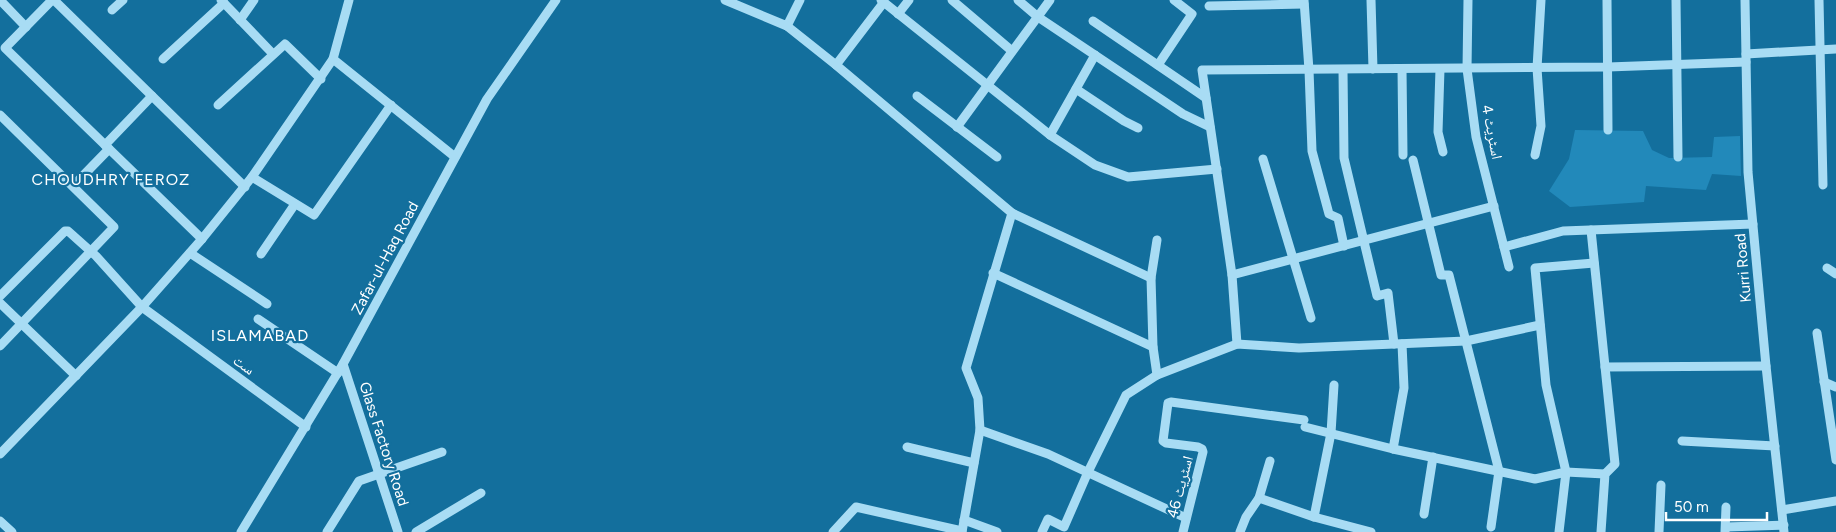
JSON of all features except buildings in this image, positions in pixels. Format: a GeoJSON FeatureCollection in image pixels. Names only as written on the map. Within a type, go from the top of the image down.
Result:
{"type":"FeatureCollection","features":[{"type":"Feature","properties":{"kind":"street"},"geometry":{"type":"LineString","coordinates":[[0,0],[26,27]]}},
{"type":"Feature","properties":{"kind":"street"},"geometry":{"type":"LineString","coordinates":[[202,239],[5,48],[53,0],[245,187]]}},
{"type":"Feature","properties":{"kind":"street"},"geometry":{"type":"LineString","coordinates":[[112,10],[123,0]]}},
{"type":"Feature","properties":{"kind":"street"},"geometry":{"type":"LineString","coordinates":[[240,20],[254,0]]}},
{"type":"Feature","properties":{"kind":"street"},"geometry":{"type":"LineString","coordinates":[[0,454],[142,307],[245,187],[333,59],[349,0]]}},
{"type":"Feature","properties":{"kind":"street","name":"Zafar-ul-Haq Road"},"geometry":{"type":"LineString","coordinates":[[241,532],[341,368],[487,99],[556,0]]}},
{"type":"Feature","properties":{"kind":"street"},"geometry":{"type":"LineString","coordinates":[[725,0],[787,26],[1012,213],[1151,278]]}},
{"type":"Feature","properties":{"kind":"street"},"geometry":{"type":"LineString","coordinates":[[787,26],[800,0]]}},
{"type":"Feature","properties":{"kind":"street"},"geometry":{"type":"LineString","coordinates":[[898,14],[908,0]]}},
{"type":"Feature","properties":{"kind":"street"},"geometry":{"type":"LineString","coordinates":[[952,0],[1012,52]]}},
{"type":"Feature","properties":{"kind":"street"},"geometry":{"type":"LineString","coordinates":[[1018,0],[1038,17],[1183,114],[1210,127]]}},
{"type":"Feature","properties":{"kind":"street"},"geometry":{"type":"LineString","coordinates":[[957,127],[1050,0]]}},
{"type":"Feature","properties":{"kind":"street"},"geometry":{"type":"LineString","coordinates":[[1158,65],[1192,14],[1174,0]]}},
{"type":"Feature","properties":{"kind":"street"},"geometry":{"type":"LineString","coordinates":[[1371,0],[1373,70]]}},
{"type":"Feature","properties":{"kind":"street","name":"اسٹریٹ 4"},"geometry":{"type":"LineString","coordinates":[[1468,0],[1468,69],[1476,137],[1509,267]]}},
{"type":"Feature","properties":{"kind":"street"},"geometry":{"type":"LineString","coordinates":[[1535,155],[1541,126],[1537,68],[1541,0]]}},
{"type":"Feature","properties":{"kind":"street"},"geometry":{"type":"LineString","coordinates":[[1607,0],[1608,130]]}},
{"type":"Feature","properties":{"kind":"street"},"geometry":{"type":"LineString","coordinates":[[1676,0],[1678,157]]}},
{"type":"Feature","properties":{"kind":"street","name":"Kurri Road"},"geometry":{"type":"LineString","coordinates":[[1746,0],[1748,172],[1766,366],[1784,528]]}},
{"type":"Feature","properties":{"kind":"street"},"geometry":{"type":"LineString","coordinates":[[1819,0],[1823,185]]}},
{"type":"Feature","properties":{"kind":"street"},"geometry":{"type":"LineString","coordinates":[[836,65],[882,1],[1050,135],[1095,165],[1128,177],[1216,169]]}},
{"type":"Feature","properties":{"kind":"street"},"geometry":{"type":"LineString","coordinates":[[163,59],[222,2],[273,54]]}},
{"type":"Feature","properties":{"kind":"street"},"geometry":{"type":"LineString","coordinates":[[1209,6],[1304,2],[1310,70],[1312,151],[1330,214],[1338,218],[1344,246]]}},
{"type":"Feature","properties":{"kind":"street"},"geometry":{"type":"LineString","coordinates":[[1093,20],[1206,98]]}},
{"type":"Feature","properties":{"kind":"street"},"geometry":{"type":"LineString","coordinates":[[218,105],[285,44],[321,78]]}},
{"type":"Feature","properties":{"kind":"street"},"geometry":{"type":"LineString","coordinates":[[1237,344],[1232,275],[1202,70],[1608,67],[1746,58],[1836,49]]}},
{"type":"Feature","properties":{"kind":"street"},"geometry":{"type":"LineString","coordinates":[[1050,135],[1095,55]]}},
{"type":"Feature","properties":{"kind":"street"},"geometry":{"type":"LineString","coordinates":[[333,59],[456,156]]}},
{"type":"Feature","properties":{"kind":"street"},"geometry":{"type":"LineString","coordinates":[[1402,69],[1403,155]]}},
{"type":"Feature","properties":{"kind":"street"},"geometry":{"type":"LineString","coordinates":[[1440,69],[1438,132],[1443,152]]}},
{"type":"Feature","properties":{"kind":"street"},"geometry":{"type":"LineString","coordinates":[[1343,70],[1344,158],[1377,296],[1388,293],[1404,388],[1393,448]]}},
{"type":"Feature","properties":{"kind":"street"},"geometry":{"type":"LineString","coordinates":[[1076,89],[1124,121],[1138,128]]}},
{"type":"Feature","properties":{"kind":"street"},"geometry":{"type":"LineString","coordinates":[[73,186],[152,96]]}},
{"type":"Feature","properties":{"kind":"street"},"geometry":{"type":"LineString","coordinates":[[917,96],[997,157]]}},
{"type":"Feature","properties":{"kind":"street"},"geometry":{"type":"LineString","coordinates":[[252,177],[314,215],[391,105]]}},
{"type":"Feature","properties":{"kind":"street"},"geometry":{"type":"LineString","coordinates":[[0,115],[114,226],[0,346]]}},
{"type":"Feature","properties":{"kind":"street"},"geometry":{"type":"LineString","coordinates":[[1263,159],[1311,318]]}},
{"type":"Feature","properties":{"kind":"street"},"geometry":{"type":"LineString","coordinates":[[1413,160],[1427,224],[1441,275],[1449,275],[1499,471],[1491,527]]}},
{"type":"Feature","properties":{"kind":"street"},"geometry":{"type":"LineString","coordinates":[[261,254],[295,204]]}},
{"type":"Feature","properties":{"kind":"street"},"geometry":{"type":"LineString","coordinates":[[1232,275],[1494,206]]}},
{"type":"Feature","properties":{"kind":"street"},"geometry":{"type":"LineString","coordinates":[[833,532],[856,507],[962,531],[980,430],[978,398],[966,368],[1012,213]]}},
{"type":"Feature","properties":{"kind":"street"},"geometry":{"type":"LineString","coordinates":[[1504,247],[1563,231],[1753,224]]}},
{"type":"Feature","properties":{"kind":"street"},"geometry":{"type":"LineString","coordinates":[[1591,230],[1615,464],[1605,474],[1601,532]]}},
{"type":"Feature","properties":{"kind":"street","name":"ست"},"geometry":{"type":"LineString","coordinates":[[0,296],[65,231],[73,234],[142,307],[306,427]]}},
{"type":"Feature","properties":{"kind":"street"},"geometry":{"type":"LineString","coordinates":[[1157,240],[1151,278],[1153,347],[1157,375]]}},
{"type":"Feature","properties":{"kind":"street"},"geometry":{"type":"LineString","coordinates":[[190,253],[267,304]]}},
{"type":"Feature","properties":{"kind":"street"},"geometry":{"type":"LineString","coordinates":[[1559,532],[1566,472],[1546,385],[1535,268],[1594,263]]}},
{"type":"Feature","properties":{"kind":"street"},"geometry":{"type":"LineString","coordinates":[[1827,268],[1836,274]]}},
{"type":"Feature","properties":{"kind":"street"},"geometry":{"type":"LineString","coordinates":[[993,274],[1153,347]]}},
{"type":"Feature","properties":{"kind":"street"},"geometry":{"type":"LineString","coordinates":[[0,304],[76,376]]}},
{"type":"Feature","properties":{"kind":"street"},"geometry":{"type":"LineString","coordinates":[[258,319],[341,368]]}},
{"type":"Feature","properties":{"kind":"street"},"geometry":{"type":"LineString","coordinates":[[1042,532],[1048,519],[1067,530],[1088,472],[1126,395],[1157,375],[1237,344],[1299,348],[1466,341],[1540,325]]}},
{"type":"Feature","properties":{"kind":"street"},"geometry":{"type":"LineString","coordinates":[[1817,333],[1836,460]]}},
{"type":"Feature","properties":{"kind":"street"},"geometry":{"type":"LineString","coordinates":[[1605,367],[1766,366]]}},
{"type":"Feature","properties":{"kind":"street","name":"Glass Factory Road"},"geometry":{"type":"LineString","coordinates":[[341,368],[380,475],[398,532]]}},
{"type":"Feature","properties":{"kind":"street"},"geometry":{"type":"LineString","coordinates":[[1824,382],[1836,386]]}},
{"type":"Feature","properties":{"kind":"street"},"geometry":{"type":"LineString","coordinates":[[1314,517],[1331,433],[1334,384]]}},
{"type":"Feature","properties":{"kind":"street","name":"اسٹریٹ 46"},"geometry":{"type":"LineString","coordinates":[[1183,532],[1203,452],[1202,449],[1163,442],[1168,403],[1305,423],[1331,433]]}},
{"type":"Feature","properties":{"kind":"street"},"geometry":{"type":"LineString","coordinates":[[980,430],[1048,454],[1186,518]]}},
{"type":"Feature","properties":{"kind":"street"},"geometry":{"type":"LineString","coordinates":[[1331,433],[1535,479],[1566,472],[1605,474]]}},
{"type":"Feature","properties":{"kind":"street"},"geometry":{"type":"LineString","coordinates":[[1682,441],[1775,446]]}},
{"type":"Feature","properties":{"kind":"street"},"geometry":{"type":"LineString","coordinates":[[907,447],[974,463]]}},
{"type":"Feature","properties":{"kind":"street"},"geometry":{"type":"LineString","coordinates":[[327,532],[359,481],[442,452]]}},
{"type":"Feature","properties":{"kind":"street"},"geometry":{"type":"LineString","coordinates":[[1424,514],[1433,457]]}},
{"type":"Feature","properties":{"kind":"street"},"geometry":{"type":"LineString","coordinates":[[1240,532],[1246,517],[1260,498],[1270,462]]}},
{"type":"Feature","properties":{"kind":"street"},"geometry":{"type":"LineString","coordinates":[[1659,532],[1661,485]]}},
{"type":"Feature","properties":{"kind":"street"},"geometry":{"type":"LineString","coordinates":[[416,532],[481,493]]}},
{"type":"Feature","properties":{"kind":"street"},"geometry":{"type":"LineString","coordinates":[[1260,498],[1314,517],[1371,532]]}},
{"type":"Feature","properties":{"kind":"street"},"geometry":{"type":"LineString","coordinates":[[1782,510],[1836,501]]}},
{"type":"Feature","properties":{"kind":"street"},"geometry":{"type":"LineString","coordinates":[[1726,507],[1726,529],[1784,528]]}},
{"type":"Feature","properties":{"kind":"street"},"geometry":{"type":"LineString","coordinates":[[964,520],[997,532]]}},
{"type":"Feature","properties":{"kind":"street"},"geometry":{"type":"LineString","coordinates":[[0,521],[12,532]]}},
{"type":"Feature","properties":{"kind":"shaded area"},"geometry":{"type":"Polygon","coordinates":[[[1575,130],[1643,131],[1652,150],[1669,158],[1712,157],[1714,137],[1740,136],[1741,176],[1712,174],[1706,190],[1646,186],[1644,202],[1570,207],[1549,191],[1569,159],[1575,130]]]}},
{"type":"Feature","properties":{"kind":"district","name":"CHOUDHRY FEROZ"},"geometry":{"type":"Point","coordinates":[111,179]}},
{"type":"Feature","properties":{"kind":"district","name":"ISLAMABAD"},"geometry":{"type":"Point","coordinates":[260,335]}}]}
